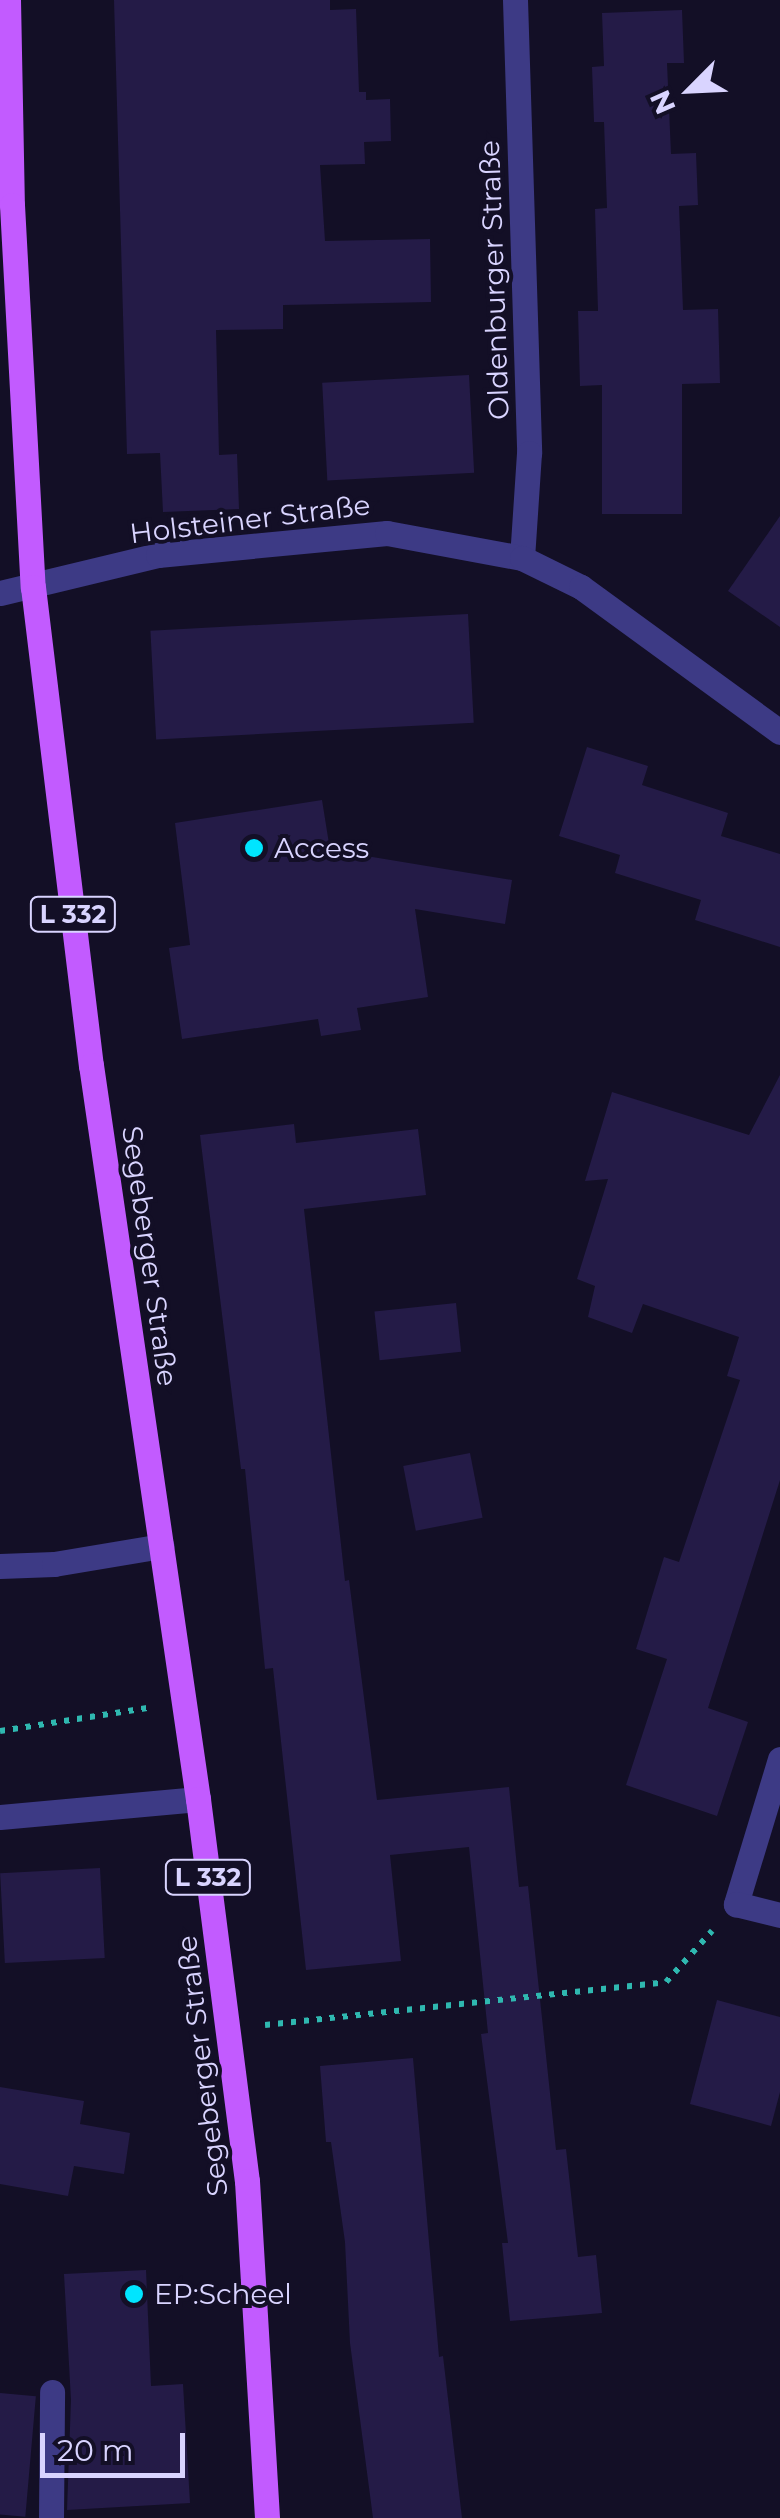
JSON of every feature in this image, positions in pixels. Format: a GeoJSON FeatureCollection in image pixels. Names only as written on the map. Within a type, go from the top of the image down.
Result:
{"type":"FeatureCollection","features":[{"type":"Feature","properties":{"kind":"main road","name":"Segeberger Straße"},"geometry":{"type":"LineString","coordinates":[[8,0],[7,248],[33,587],[91,1065],[198,1799],[247,2181],[267,2518]]}},
{"type":"Feature","properties":{"kind":"street","name":"Oldenburger Straße"},"geometry":{"type":"LineString","coordinates":[[515,0],[530,453],[522,558]]}},
{"type":"Feature","properties":{"kind":"street","name":"Holsteiner Straße"},"geometry":{"type":"LineString","coordinates":[[0,594],[158,555],[387,534],[522,558],[580,587],[780,732]]}},
{"type":"Feature","properties":{"kind":"street"},"geometry":{"type":"LineString","coordinates":[[0,1566],[54,1564],[162,1546]]}},
{"type":"Feature","properties":{"kind":"street"},"geometry":{"type":"LineString","coordinates":[[780,1759],[736,1904],[780,1916]]}},
{"type":"Feature","properties":{"kind":"street"},"geometry":{"type":"LineString","coordinates":[[0,1817],[198,1799]]}},
{"type":"Feature","properties":{"kind":"street"},"geometry":{"type":"LineString","coordinates":[[51,2518],[52,2392]]}},
{"type":"Feature","properties":{"kind":"path"},"geometry":{"type":"LineString","coordinates":[[0,1731],[183,1702]]}},
{"type":"Feature","properties":{"kind":"path"},"geometry":{"type":"LineString","coordinates":[[228,2029],[666,1982],[736,1904]]}},
{"type":"Feature","properties":{"kind":"building"},"geometry":{"type":"Polygon","coordinates":[[[114,0],[330,0],[330,10],[356,9],[359,92],[366,92],[366,100],[390,99],[391,141],[364,142],[365,164],[320,165],[325,241],[430,239],[431,302],[283,305],[283,329],[216,330],[219,455],[237,454],[239,509],[163,512],[160,453],[127,454],[114,0]]]}},
{"type":"Feature","properties":{"kind":"building"},"geometry":{"type":"Polygon","coordinates":[[[682,10],[684,63],[667,63],[671,154],[696,153],[698,205],[679,206],[683,310],[718,309],[720,383],[682,384],[682,514],[602,514],[602,385],[580,386],[578,311],[598,311],[595,209],[607,208],[604,122],[594,122],[592,67],[604,66],[602,13],[682,10]]]}},
{"type":"Feature","properties":{"kind":"building"},"geometry":{"type":"Polygon","coordinates":[[[469,375],[474,473],[327,481],[322,383],[469,375]]]}},
{"type":"Feature","properties":{"kind":"building"},"geometry":{"type":"Polygon","coordinates":[[[780,516],[780,627],[728,591],[780,516]]]}},
{"type":"Feature","properties":{"kind":"building"},"geometry":{"type":"Polygon","coordinates":[[[468,614],[474,723],[156,739],[150,631],[468,614]]]}},
{"type":"Feature","properties":{"kind":"building"},"geometry":{"type":"Polygon","coordinates":[[[587,747],[648,766],[642,785],[728,813],[721,836],[780,854],[780,947],[695,920],[701,900],[615,873],[620,855],[559,836],[587,747]]]}},
{"type":"Feature","properties":{"kind":"building"},"geometry":{"type":"Polygon","coordinates":[[[322,800],[330,850],[512,880],[505,924],[415,909],[428,997],[357,1008],[361,1030],[321,1036],[318,1019],[182,1039],[169,948],[190,945],[175,823],[322,800]]]}},
{"type":"Feature","properties":{"kind":"building"},"geometry":{"type":"Polygon","coordinates":[[[780,1075],[780,1480],[708,1708],[748,1722],[717,1816],[626,1785],[667,1659],[636,1649],[664,1557],[679,1562],[740,1380],[727,1376],[739,1337],[643,1304],[632,1333],[588,1317],[595,1286],[577,1279],[608,1179],[585,1181],[612,1092],[749,1135],[780,1075]]]}},
{"type":"Feature","properties":{"kind":"building"},"geometry":{"type":"Polygon","coordinates":[[[294,1124],[296,1143],[418,1129],[426,1195],[304,1209],[345,1581],[349,1580],[377,1800],[509,1787],[519,1887],[528,1886],[556,2150],[566,2149],[578,2257],[596,2255],[602,2313],[510,2321],[502,2243],[508,2243],[481,2034],[488,2033],[469,1847],[390,1855],[401,1961],[306,1970],[273,1668],[265,1669],[245,1469],[241,1469],[200,1135],[294,1124]]]}},
{"type":"Feature","properties":{"kind":"building"},"geometry":{"type":"Polygon","coordinates":[[[456,1303],[461,1352],[380,1360],[374,1312],[456,1303]]]}},
{"type":"Feature","properties":{"kind":"building"},"geometry":{"type":"Polygon","coordinates":[[[470,1453],[483,1518],[416,1531],[403,1466],[470,1453]]]}},
{"type":"Feature","properties":{"kind":"building"},"geometry":{"type":"Polygon","coordinates":[[[100,1868],[105,1958],[5,1963],[0,1873],[100,1868]]]}},
{"type":"Feature","properties":{"kind":"building"},"geometry":{"type":"Polygon","coordinates":[[[717,2000],[780,2017],[780,2092],[771,2126],[690,2104],[717,2000]]]}},
{"type":"Feature","properties":{"kind":"building"},"geometry":{"type":"Polygon","coordinates":[[[413,2058],[439,2357],[443,2356],[462,2518],[373,2518],[350,2343],[345,2242],[331,2142],[326,2142],[320,2066],[413,2058]]]}},
{"type":"Feature","properties":{"kind":"building"},"geometry":{"type":"Polygon","coordinates":[[[0,2087],[84,2101],[80,2124],[130,2133],[124,2174],[74,2166],[68,2196],[0,2184],[0,2087]]]}},
{"type":"Feature","properties":{"kind":"building"},"geometry":{"type":"Polygon","coordinates":[[[146,2270],[151,2386],[183,2384],[190,2503],[67,2510],[71,2400],[64,2274],[146,2270]]]}},
{"type":"Feature","properties":{"kind":"building"},"geometry":{"type":"Polygon","coordinates":[[[0,2393],[36,2396],[25,2517],[0,2514],[0,2393]]]}},
{"type":"Feature","properties":{"kind":"place","name":"Access"},"geometry":{"type":"Point","coordinates":[254,848]}},
{"type":"Feature","properties":{"kind":"place","name":"EP:Scheel"},"geometry":{"type":"Point","coordinates":[134,2294]}}]}
